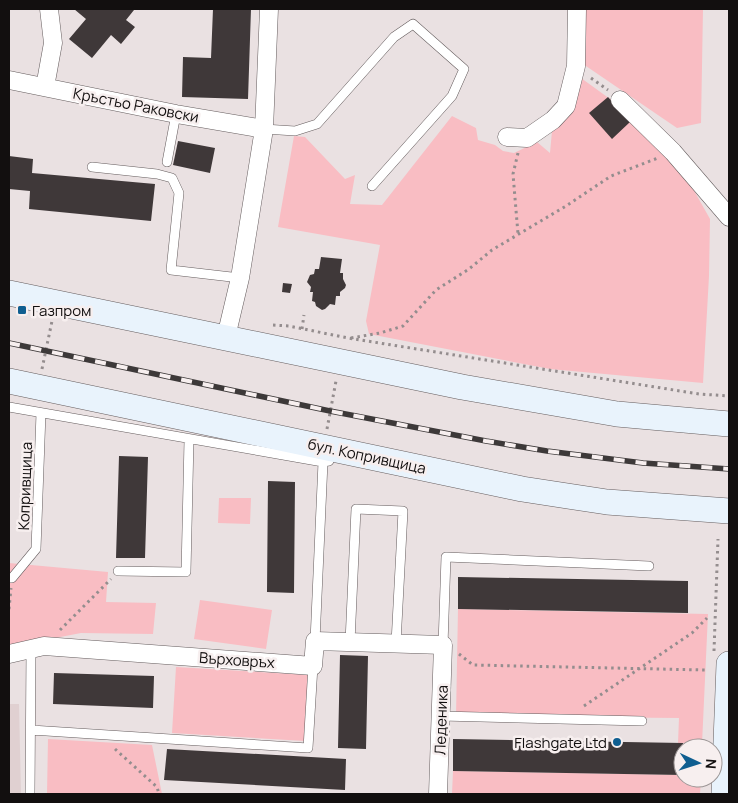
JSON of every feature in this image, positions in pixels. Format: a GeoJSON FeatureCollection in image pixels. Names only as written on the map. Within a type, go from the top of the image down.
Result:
{"type":"FeatureCollection","features":[{"type":"Feature","properties":{"kind":"main road"},"geometry":{"type":"LineString","coordinates":[[9,293],[226,337],[338,371],[462,387],[617,414],[729,424]]}},
{"type":"Feature","properties":{"kind":"main road","name":"бул. Копривщица"},"geometry":{"type":"LineString","coordinates":[[9,381],[38,386],[323,454],[363,455],[504,485],[598,500],[729,511]]}},
{"type":"Feature","properties":{"kind":"main road"},"geometry":{"type":"LineString","coordinates":[[722,661],[724,794]]}},
{"type":"Feature","properties":{"kind":"street"},"geometry":{"type":"LineString","coordinates":[[45,87],[53,43],[49,9]]}},
{"type":"Feature","properties":{"kind":"street"},"geometry":{"type":"LineString","coordinates":[[226,337],[240,278],[264,129],[269,9]]}},
{"type":"Feature","properties":{"kind":"street"},"geometry":{"type":"LineString","coordinates":[[507,137],[527,138],[553,120],[566,106],[576,66],[577,9]]}},
{"type":"Feature","properties":{"kind":"street","name":"Кръстьо Раковски"},"geometry":{"type":"LineString","coordinates":[[9,80],[176,114],[264,129]]}},
{"type":"Feature","properties":{"kind":"street"},"geometry":{"type":"LineString","coordinates":[[620,100],[673,152],[729,217]]}},
{"type":"Feature","properties":{"kind":"street"},"geometry":{"type":"LineString","coordinates":[[313,666],[315,641],[443,645]]}},
{"type":"Feature","properties":{"kind":"street","name":"Леденика"},"geometry":{"type":"LineString","coordinates":[[438,794],[443,645]]}},
{"type":"Feature","properties":{"kind":"street","name":"Върховръх"},"geometry":{"type":"LineString","coordinates":[[9,654],[37,647],[313,666]]}},
{"type":"Feature","properties":{"kind":"lane"},"geometry":{"type":"LineString","coordinates":[[264,129],[294,131],[317,124],[394,37],[413,24],[464,69],[452,96],[372,186]]}},
{"type":"Feature","properties":{"kind":"lane"},"geometry":{"type":"LineString","coordinates":[[167,162],[176,114]]}},
{"type":"Feature","properties":{"kind":"lane"},"geometry":{"type":"LineString","coordinates":[[92,167],[157,174],[172,178],[179,193],[172,270],[240,278]]}},
{"type":"Feature","properties":{"kind":"lane"},"geometry":{"type":"LineString","coordinates":[[9,407],[189,440],[323,454],[315,641]]}},
{"type":"Feature","properties":{"kind":"lane","name":"Копривщица"},"geometry":{"type":"LineString","coordinates":[[10,578],[36,549],[41,413]]}},
{"type":"Feature","properties":{"kind":"lane"},"geometry":{"type":"LineString","coordinates":[[118,572],[186,572],[189,440]]}},
{"type":"Feature","properties":{"kind":"lane"},"geometry":{"type":"LineString","coordinates":[[350,642],[356,509],[403,511],[396,643]]}},
{"type":"Feature","properties":{"kind":"lane"},"geometry":{"type":"LineString","coordinates":[[443,645],[446,557],[648,566]]}},
{"type":"Feature","properties":{"kind":"lane"},"geometry":{"type":"LineString","coordinates":[[30,794],[31,730],[37,647]]}},
{"type":"Feature","properties":{"kind":"lane"},"geometry":{"type":"LineString","coordinates":[[31,730],[308,748],[313,666]]}},
{"type":"Feature","properties":{"kind":"lane"},"geometry":{"type":"LineString","coordinates":[[441,716],[564,720],[642,720]]}},
{"type":"Feature","properties":{"kind":"path"},"geometry":{"type":"LineString","coordinates":[[576,66],[620,100]]}},
{"type":"Feature","properties":{"kind":"path"},"geometry":{"type":"LineString","coordinates":[[518,234],[513,174],[516,156],[527,138]]}},
{"type":"Feature","properties":{"kind":"path"},"geometry":{"type":"LineString","coordinates":[[348,338],[380,333],[403,326],[436,290],[469,269],[492,250],[566,206],[611,176],[673,152]]}},
{"type":"Feature","properties":{"kind":"path"},"geometry":{"type":"LineString","coordinates":[[38,386],[55,303]]}},
{"type":"Feature","properties":{"kind":"path"},"geometry":{"type":"LineString","coordinates":[[302,329],[304,314]]}},
{"type":"Feature","properties":{"kind":"path"},"geometry":{"type":"LineString","coordinates":[[270,326],[289,326],[348,338],[699,394],[729,396]]}},
{"type":"Feature","properties":{"kind":"path"},"geometry":{"type":"LineString","coordinates":[[323,454],[338,371],[348,338]]}},
{"type":"Feature","properties":{"kind":"path"},"geometry":{"type":"LineString","coordinates":[[718,539],[722,661]]}},
{"type":"Feature","properties":{"kind":"path"},"geometry":{"type":"LineString","coordinates":[[37,647],[118,572]]}},
{"type":"Feature","properties":{"kind":"path"},"geometry":{"type":"LineString","coordinates":[[9,608],[10,578]]}},
{"type":"Feature","properties":{"kind":"path"},"geometry":{"type":"LineString","coordinates":[[564,720],[692,634],[707,618]]}},
{"type":"Feature","properties":{"kind":"path"},"geometry":{"type":"LineString","coordinates":[[443,645],[449,646],[473,665],[705,670]]}},
{"type":"Feature","properties":{"kind":"path"},"geometry":{"type":"LineString","coordinates":[[98,734],[157,787],[159,794]]}},
{"type":"Feature","properties":{"kind":"shaded area"},"geometry":{"type":"Polygon","coordinates":[[[584,9],[703,9],[701,123],[677,128],[583,64],[584,9]]]}},
{"type":"Feature","properties":{"kind":"shaded area"},"geometry":{"type":"Polygon","coordinates":[[[581,78],[617,104],[687,178],[710,219],[703,383],[550,369],[369,334],[366,321],[380,245],[278,227],[294,136],[305,137],[345,179],[355,175],[350,204],[382,205],[452,116],[476,128],[478,140],[495,145],[503,151],[514,153],[537,142],[550,153],[552,131],[581,78]]]}},
{"type":"Feature","properties":{"kind":"shaded area"},"geometry":{"type":"Polygon","coordinates":[[[219,498],[251,498],[250,524],[218,523],[219,498]]]}},
{"type":"Feature","properties":{"kind":"shaded area"},"geometry":{"type":"Polygon","coordinates":[[[9,563],[108,572],[106,602],[156,603],[153,634],[81,633],[29,643],[9,651],[9,563]]]}},
{"type":"Feature","properties":{"kind":"shaded area"},"geometry":{"type":"Polygon","coordinates":[[[200,600],[272,610],[266,649],[194,639],[200,600]]]}},
{"type":"Feature","properties":{"kind":"shaded area"},"geometry":{"type":"Polygon","coordinates":[[[458,609],[708,614],[702,738],[678,738],[679,718],[456,716],[458,609]]]}},
{"type":"Feature","properties":{"kind":"shaded area"},"geometry":{"type":"Polygon","coordinates":[[[176,667],[309,675],[305,741],[172,733],[176,667]]]}},
{"type":"Feature","properties":{"kind":"shaded area"},"geometry":{"type":"Polygon","coordinates":[[[9,704],[19,704],[21,794],[9,794],[9,704]]]}},
{"type":"Feature","properties":{"kind":"shaded area"},"geometry":{"type":"Polygon","coordinates":[[[48,739],[152,745],[162,794],[47,794],[48,739]]]}},
{"type":"Feature","properties":{"kind":"shaded area"},"geometry":{"type":"Polygon","coordinates":[[[453,771],[673,775],[673,788],[700,788],[700,794],[452,794],[453,771]]]}},
{"type":"Feature","properties":{"kind":"building"},"geometry":{"type":"Polygon","coordinates":[[[74,9],[132,9],[134,10],[126,20],[135,27],[121,44],[111,35],[92,58],[69,39],[86,19],[74,9]]]}},
{"type":"Feature","properties":{"kind":"building"},"geometry":{"type":"Polygon","coordinates":[[[213,9],[251,9],[248,99],[182,97],[183,57],[211,58],[213,9]]]}},
{"type":"Feature","properties":{"kind":"building"},"geometry":{"type":"Polygon","coordinates":[[[608,97],[630,122],[612,139],[589,113],[608,97]]]}},
{"type":"Feature","properties":{"kind":"building"},"geometry":{"type":"Polygon","coordinates":[[[178,141],[215,148],[210,173],[173,165],[178,141]]]}},
{"type":"Feature","properties":{"kind":"building"},"geometry":{"type":"Polygon","coordinates":[[[9,156],[33,159],[32,173],[155,184],[151,221],[29,209],[30,191],[9,189],[9,156]]]}},
{"type":"Feature","properties":{"kind":"building"},"geometry":{"type":"Polygon","coordinates":[[[321,257],[342,259],[340,273],[343,273],[346,285],[340,292],[340,296],[336,296],[335,305],[330,304],[322,310],[312,301],[313,292],[310,292],[311,287],[307,282],[310,275],[314,274],[315,269],[319,269],[321,257]]]}},
{"type":"Feature","properties":{"kind":"building"},"geometry":{"type":"Polygon","coordinates":[[[283,283],[292,284],[290,293],[282,292],[283,283]]]}},
{"type":"Feature","properties":{"kind":"building"},"geometry":{"type":"Polygon","coordinates":[[[119,456],[148,457],[145,558],[116,558],[119,456]]]}},
{"type":"Feature","properties":{"kind":"building"},"geometry":{"type":"Polygon","coordinates":[[[268,481],[295,482],[294,593],[267,592],[268,481]]]}},
{"type":"Feature","properties":{"kind":"building"},"geometry":{"type":"Polygon","coordinates":[[[458,577],[688,581],[688,613],[458,609],[458,577]]]}},
{"type":"Feature","properties":{"kind":"building"},"geometry":{"type":"Polygon","coordinates":[[[340,655],[368,656],[366,749],[338,748],[340,655]]]}},
{"type":"Feature","properties":{"kind":"building"},"geometry":{"type":"Polygon","coordinates":[[[54,673],[154,676],[153,708],[53,704],[54,673]]]}},
{"type":"Feature","properties":{"kind":"building"},"geometry":{"type":"Polygon","coordinates":[[[453,739],[673,743],[673,775],[453,771],[453,739]]]}},
{"type":"Feature","properties":{"kind":"building"},"geometry":{"type":"Polygon","coordinates":[[[167,749],[346,759],[345,790],[164,780],[167,749]]]}},
{"type":"Feature","properties":{"kind":"railway"},"geometry":{"type":"LineString","coordinates":[[9,343],[330,411],[486,441],[643,463],[729,469]]}},
{"type":"Feature","properties":{"kind":"place","name":"Газпром"},"geometry":{"type":"Point","coordinates":[22,310]}},
{"type":"Feature","properties":{"kind":"place","name":"Flashgate Ltd"},"geometry":{"type":"Point","coordinates":[617,742]}}]}
